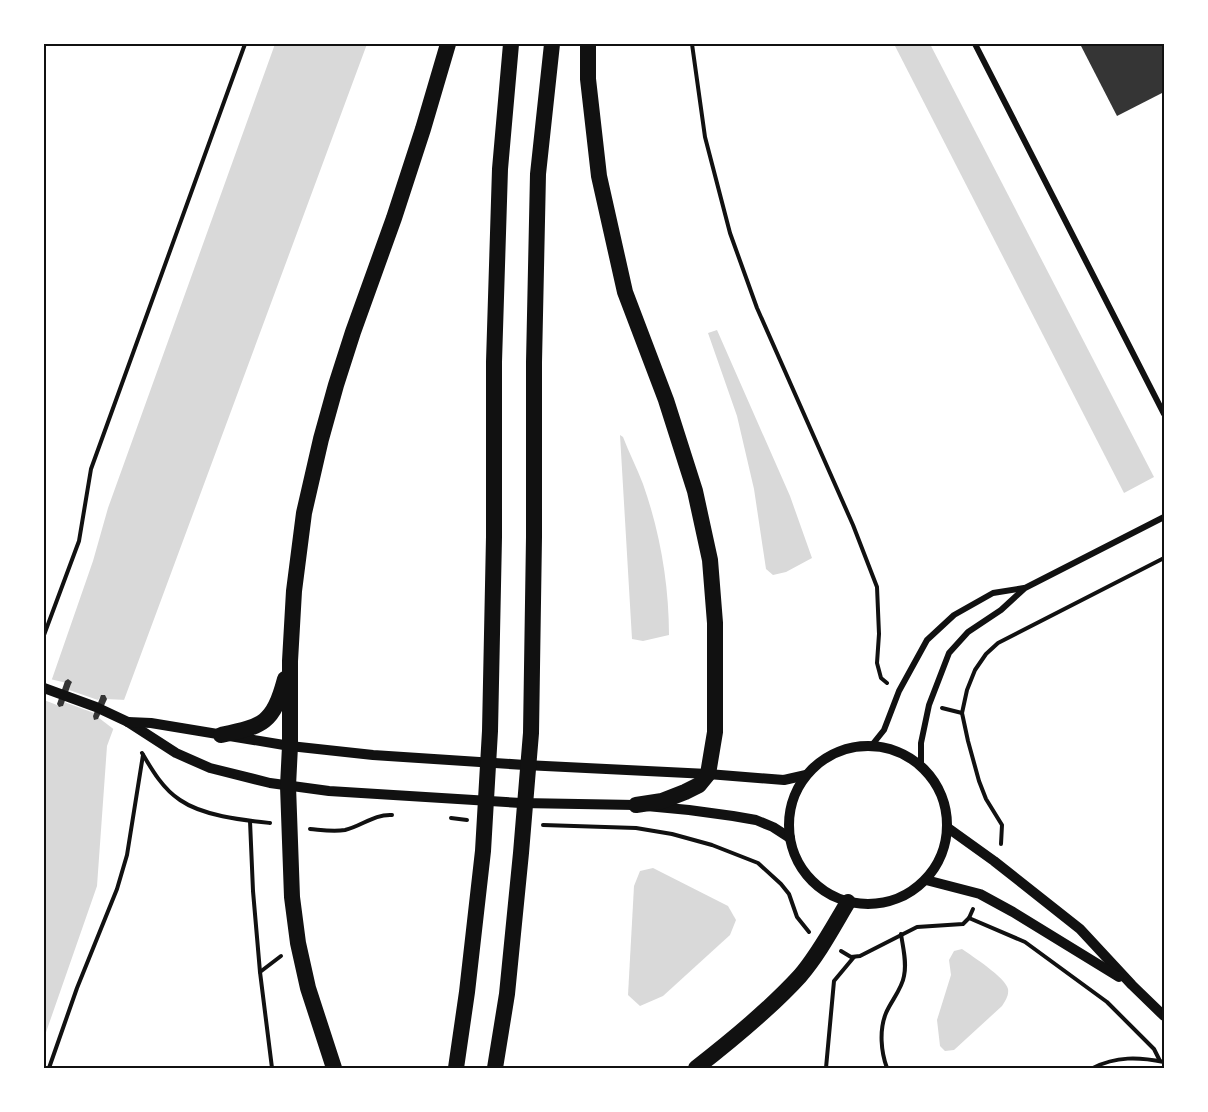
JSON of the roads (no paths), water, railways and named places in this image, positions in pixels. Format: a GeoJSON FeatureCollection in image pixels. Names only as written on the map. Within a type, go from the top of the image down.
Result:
{"type":"FeatureCollection","features":[{"type":"Feature","properties":{"kind":"highway"},"geometry":{"type":"LineString","coordinates":[[334,1068],[308,988],[298,943],[292,897],[288,786],[290,661],[294,591],[303,525],[321,439],[353,332],[394,218],[448,44]]}},
{"type":"Feature","properties":{"kind":"highway"},"geometry":{"type":"LineString","coordinates":[[456,1068],[483,851],[490,731],[500,169],[511,44]]}},
{"type":"Feature","properties":{"kind":"highway"},"geometry":{"type":"LineString","coordinates":[[495,1068],[507,994],[531,733],[538,174],[552,44]]}},
{"type":"Feature","properties":{"kind":"highway"},"geometry":{"type":"LineString","coordinates":[[588,44],[588,79],[599,176],[625,292],[666,400],[695,491],[710,560],[715,624],[715,732],[708,774],[699,785],[686,792],[662,801],[636,806]]}},
{"type":"Feature","properties":{"kind":"highway"},"geometry":{"type":"LineString","coordinates":[[221,735],[252,728],[273,712],[281,694],[290,661]]}},
{"type":"Feature","properties":{"kind":"highway"},"geometry":{"type":"LineString","coordinates":[[696,1068],[771,1005],[801,974],[825,941],[848,902]]}},
{"type":"Feature","properties":{"kind":"street"},"geometry":{"type":"LineString","coordinates":[[975,44],[1164,414]]}},
{"type":"Feature","properties":{"kind":"street"},"geometry":{"type":"LineString","coordinates":[[921,764],[921,743],[929,705],[949,653],[968,632],[1001,610],[1025,588],[1164,517]]}},
{"type":"Feature","properties":{"kind":"street"},"geometry":{"type":"LineString","coordinates":[[873,745],[884,730],[899,691],[927,640],[954,615],[993,593],[1025,588]]}},
{"type":"Feature","properties":{"kind":"street"},"geometry":{"type":"LineString","coordinates":[[45,688],[128,722],[176,753],[210,768],[270,783],[329,791],[521,803],[636,806],[711,813],[756,820],[773,827],[789,838]]}},
{"type":"Feature","properties":{"kind":"street"},"geometry":{"type":"LineString","coordinates":[[128,722],[151,723],[290,746],[385,755],[784,780],[806,775]]}},
{"type":"Feature","properties":{"kind":"street"},"geometry":{"type":"LineString","coordinates":[[873,745],[890,748],[906,754],[921,764],[935,781],[944,800],[948,828],[946,843],[938,863],[926,880],[909,893],[890,902],[869,905],[848,902],[827,893],[810,879],[797,860],[789,838],[789,816],[795,794],[806,775],[825,758],[847,747],[873,745]]}},
{"type":"Feature","properties":{"kind":"street"},"geometry":{"type":"LineString","coordinates":[[948,828],[1080,929],[1164,1016]]}},
{"type":"Feature","properties":{"kind":"street"},"geometry":{"type":"LineString","coordinates":[[926,880],[980,894],[1132,985]]}}]}
